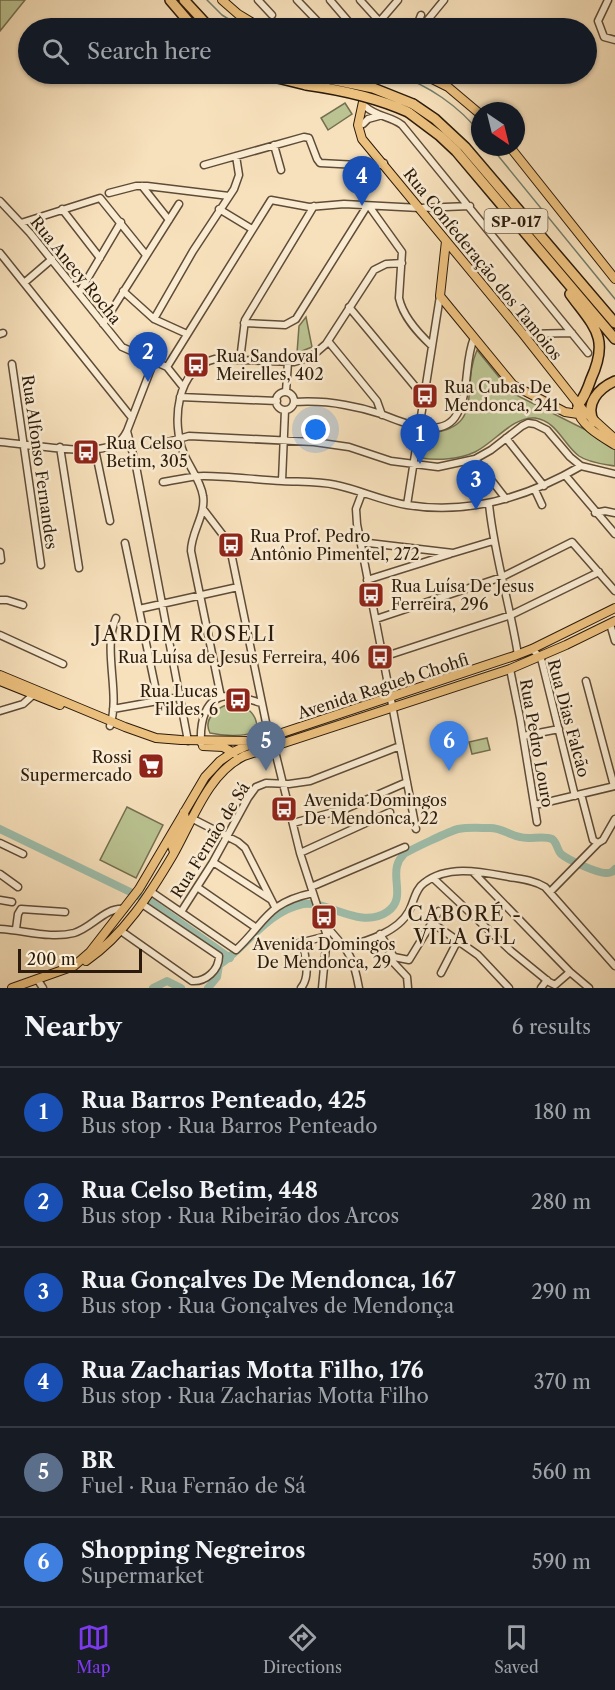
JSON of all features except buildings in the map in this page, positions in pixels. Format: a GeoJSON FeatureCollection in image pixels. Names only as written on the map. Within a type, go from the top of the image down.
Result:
{"type":"FeatureCollection","features":[{"type":"Feature","properties":{"kind":"highway"},"geometry":{"type":"LineString","coordinates":[[170,0],[185,18]]}},
{"type":"Feature","properties":{"kind":"highway"},"geometry":{"type":"LineString","coordinates":[[184,0],[201,18]]}},
{"type":"Feature","properties":{"kind":"highway","name":"SP-017"},"geometry":{"type":"LineString","coordinates":[[302,84],[344,91],[411,108],[456,151],[615,339]]}},
{"type":"Feature","properties":{"kind":"highway","name":"SP-017"},"geometry":{"type":"LineString","coordinates":[[357,84],[373,87],[435,119],[465,147],[615,323]]}},
{"type":"Feature","properties":{"kind":"highway"},"geometry":{"type":"LineString","coordinates":[[552,264],[594,326],[600,340],[599,359],[580,410]]}},
{"type":"Feature","properties":{"kind":"highway"},"geometry":{"type":"LineString","coordinates":[[580,410],[607,385],[615,381]]}},
{"type":"Feature","properties":{"kind":"highway"},"geometry":{"type":"LineString","coordinates":[[594,422],[590,410],[596,395]]}},
{"type":"Feature","properties":{"kind":"main road"},"geometry":{"type":"LineString","coordinates":[[222,0],[245,18]]}},
{"type":"Feature","properties":{"kind":"main road","name":"Rua Confederação dos Tamoios"},"geometry":{"type":"LineString","coordinates":[[368,84],[358,125],[359,132],[523,334],[592,429],[615,445]]}},
{"type":"Feature","properties":{"kind":"main road","name":"Rua Confederação dos Tamoios"},"geometry":{"type":"LineString","coordinates":[[366,142],[363,124],[369,84]]}},
{"type":"Feature","properties":{"kind":"main road"},"geometry":{"type":"LineString","coordinates":[[442,84],[471,106]]}},
{"type":"Feature","properties":{"kind":"main road"},"geometry":{"type":"LineString","coordinates":[[517,156],[615,279]]}},
{"type":"Feature","properties":{"kind":"main road"},"geometry":{"type":"LineString","coordinates":[[446,241],[440,296],[513,385],[565,412],[580,410]]}},
{"type":"Feature","properties":{"kind":"main road","name":"Rua Confederação dos Tamoios"},"geometry":{"type":"LineString","coordinates":[[580,410],[615,439]]}},
{"type":"Feature","properties":{"kind":"main road","name":"Avenida Ragueb Chohfi"},"geometry":{"type":"LineString","coordinates":[[12,988],[40,984],[81,960],[139,889],[205,777],[233,752],[269,737],[518,655],[615,608]]}},
{"type":"Feature","properties":{"kind":"main road","name":"Avenida Ragueb Chohfi"},"geometry":{"type":"LineString","coordinates":[[21,988],[40,984],[64,974],[103,949],[121,931],[149,893],[217,778],[243,757],[510,669],[613,622]]}},
{"type":"Feature","properties":{"kind":"main road"},"geometry":{"type":"LineString","coordinates":[[0,675],[155,742],[240,740],[255,742]]}},
{"type":"Feature","properties":{"kind":"main road"},"geometry":{"type":"LineString","coordinates":[[0,681],[33,695],[156,738],[202,741],[243,757],[264,745],[269,737]]}},
{"type":"Feature","properties":{"kind":"main road"},"geometry":{"type":"LineString","coordinates":[[174,852],[172,846],[185,820],[184,812]]}},
{"type":"Feature","properties":{"kind":"street"},"geometry":{"type":"LineString","coordinates":[[258,0],[272,15]]}},
{"type":"Feature","properties":{"kind":"street"},"geometry":{"type":"LineString","coordinates":[[297,0],[314,18]]}},
{"type":"Feature","properties":{"kind":"street"},"geometry":{"type":"LineString","coordinates":[[330,0],[345,18]]}},
{"type":"Feature","properties":{"kind":"street"},"geometry":{"type":"LineString","coordinates":[[360,0],[376,18]]}},
{"type":"Feature","properties":{"kind":"street"},"geometry":{"type":"LineString","coordinates":[[427,18],[444,0]]}},
{"type":"Feature","properties":{"kind":"street"},"geometry":{"type":"LineString","coordinates":[[608,0],[597,21],[604,37],[615,40]]}},
{"type":"Feature","properties":{"kind":"street"},"geometry":{"type":"LineString","coordinates":[[383,18],[394,2]]}},
{"type":"Feature","properties":{"kind":"street"},"geometry":{"type":"LineString","coordinates":[[366,107],[402,125],[588,353]]}},
{"type":"Feature","properties":{"kind":"street"},"geometry":{"type":"LineString","coordinates":[[363,124],[368,119],[380,116]]}},
{"type":"Feature","properties":{"kind":"street"},"geometry":{"type":"LineString","coordinates":[[204,165],[307,137],[320,163],[377,166],[384,164]]}},
{"type":"Feature","properties":{"kind":"street"},"geometry":{"type":"LineString","coordinates":[[274,145],[281,170]]}},
{"type":"Feature","properties":{"kind":"street"},"geometry":{"type":"LineString","coordinates":[[154,319],[219,209],[234,189],[239,175],[237,156]]}},
{"type":"Feature","properties":{"kind":"street"},"geometry":{"type":"LineString","coordinates":[[109,193],[142,186],[229,196]]}},
{"type":"Feature","properties":{"kind":"street"},"geometry":{"type":"LineString","coordinates":[[142,186],[169,220]]}},
{"type":"Feature","properties":{"kind":"street"},"geometry":{"type":"LineString","coordinates":[[21,223],[100,198],[146,255]]}},
{"type":"Feature","properties":{"kind":"street"},"geometry":{"type":"LineString","coordinates":[[167,367],[271,200],[314,206],[420,208],[470,206]]}},
{"type":"Feature","properties":{"kind":"street","name":"Rua Anecy Rocha"},"geometry":{"type":"LineString","coordinates":[[0,201],[52,259],[122,347],[167,367],[183,387]]}},
{"type":"Feature","properties":{"kind":"street"},"geometry":{"type":"LineString","coordinates":[[104,324],[178,204]]}},
{"type":"Feature","properties":{"kind":"street"},"geometry":{"type":"LineString","coordinates":[[240,360],[244,323],[314,206]]}},
{"type":"Feature","properties":{"kind":"street"},"geometry":{"type":"LineString","coordinates":[[368,206],[399,248],[402,263],[400,305],[432,346]]}},
{"type":"Feature","properties":{"kind":"street"},"geometry":{"type":"LineString","coordinates":[[244,323],[285,325],[296,319],[368,206]]}},
{"type":"Feature","properties":{"kind":"street"},"geometry":{"type":"LineString","coordinates":[[62,209],[100,258]]}},
{"type":"Feature","properties":{"kind":"street"},"geometry":{"type":"LineString","coordinates":[[219,209],[252,229]]}},
{"type":"Feature","properties":{"kind":"street"},"geometry":{"type":"LineString","coordinates":[[79,292],[121,222]]}},
{"type":"Feature","properties":{"kind":"street"},"geometry":{"type":"LineString","coordinates":[[0,254],[132,418]]}},
{"type":"Feature","properties":{"kind":"street"},"geometry":{"type":"LineString","coordinates":[[24,283],[52,259]]}},
{"type":"Feature","properties":{"kind":"street"},"geometry":{"type":"LineString","coordinates":[[221,697],[191,550],[192,538],[203,509],[203,494],[179,438],[180,397],[183,387],[198,366],[215,359],[288,362],[311,357],[328,341],[374,270],[386,264],[402,263]]}},
{"type":"Feature","properties":{"kind":"street"},"geometry":{"type":"LineString","coordinates":[[123,291],[154,319],[187,334]]}},
{"type":"Feature","properties":{"kind":"street"},"geometry":{"type":"LineString","coordinates":[[407,505],[440,296]]}},
{"type":"Feature","properties":{"kind":"street"},"geometry":{"type":"LineString","coordinates":[[349,308],[423,396]]}},
{"type":"Feature","properties":{"kind":"street"},"geometry":{"type":"LineString","coordinates":[[523,334],[572,333]]}},
{"type":"Feature","properties":{"kind":"street"},"geometry":{"type":"LineString","coordinates":[[294,402],[343,405],[418,426],[443,426],[456,416],[462,400],[468,356],[474,338]]}},
{"type":"Feature","properties":{"kind":"street"},"geometry":{"type":"LineString","coordinates":[[328,341],[377,401],[382,415]]}},
{"type":"Feature","properties":{"kind":"street"},"geometry":{"type":"LineString","coordinates":[[0,442],[95,449],[115,445],[127,431],[154,361]]}},
{"type":"Feature","properties":{"kind":"street"},"geometry":{"type":"LineString","coordinates":[[286,392],[288,362]]}},
{"type":"Feature","properties":{"kind":"street","name":"Rua Alfonso Fernandes"},"geometry":{"type":"LineString","coordinates":[[12,364],[41,565]]}},
{"type":"Feature","properties":{"kind":"street"},"geometry":{"type":"LineString","coordinates":[[286,392],[292,395],[294,402],[291,408],[285,410],[279,407],[277,401],[279,395],[286,392]]}},
{"type":"Feature","properties":{"kind":"street"},"geometry":{"type":"LineString","coordinates":[[180,397],[277,401]]}},
{"type":"Feature","properties":{"kind":"street"},"geometry":{"type":"LineString","coordinates":[[282,481],[285,410]]}},
{"type":"Feature","properties":{"kind":"street"},"geometry":{"type":"LineString","coordinates":[[153,446],[189,436],[284,441],[349,447],[391,461],[438,467],[475,459],[528,423],[547,430],[570,457],[581,465],[615,474]]}},
{"type":"Feature","properties":{"kind":"street"},"geometry":{"type":"LineString","coordinates":[[127,431],[132,446],[188,741]]}},
{"type":"Feature","properties":{"kind":"street"},"geometry":{"type":"LineString","coordinates":[[506,438],[544,486]]}},
{"type":"Feature","properties":{"kind":"street"},"geometry":{"type":"LineString","coordinates":[[60,447],[79,568]]}},
{"type":"Feature","properties":{"kind":"street"},"geometry":{"type":"LineString","coordinates":[[95,449],[110,521]]}},
{"type":"Feature","properties":{"kind":"street"},"geometry":{"type":"LineString","coordinates":[[475,459],[506,499]]}},
{"type":"Feature","properties":{"kind":"street"},"geometry":{"type":"LineString","coordinates":[[164,482],[196,477],[334,484],[407,505],[444,507],[489,504],[506,499],[544,486],[581,465]]}},
{"type":"Feature","properties":{"kind":"street"},"geometry":{"type":"LineString","coordinates":[[565,476],[615,534]]}},
{"type":"Feature","properties":{"kind":"street"},"geometry":{"type":"LineString","coordinates":[[535,490],[542,505]]}},
{"type":"Feature","properties":{"kind":"street"},"geometry":{"type":"LineString","coordinates":[[362,493],[356,514],[360,542],[416,829]]}},
{"type":"Feature","properties":{"kind":"street"},"geometry":{"type":"LineString","coordinates":[[489,504],[494,541],[518,655]]}},
{"type":"Feature","properties":{"kind":"street"},"geometry":{"type":"LineString","coordinates":[[203,509],[229,543],[269,737]]}},
{"type":"Feature","properties":{"kind":"street"},"geometry":{"type":"LineString","coordinates":[[595,513],[605,511],[615,513]]}},
{"type":"Feature","properties":{"kind":"street"},"geometry":{"type":"LineString","coordinates":[[198,523],[212,520]]}},
{"type":"Feature","properties":{"kind":"street"},"geometry":{"type":"LineString","coordinates":[[367,580],[494,541]]}},
{"type":"Feature","properties":{"kind":"street"},"geometry":{"type":"LineString","coordinates":[[360,542],[453,553]]}},
{"type":"Feature","properties":{"kind":"street"},"geometry":{"type":"LineString","coordinates":[[125,543],[158,700]]}},
{"type":"Feature","properties":{"kind":"street"},"geometry":{"type":"LineString","coordinates":[[376,619],[502,577],[572,543],[615,591]]}},
{"type":"Feature","properties":{"kind":"street"},"geometry":{"type":"LineString","coordinates":[[0,552],[1,560]]}},
{"type":"Feature","properties":{"kind":"street"},"geometry":{"type":"LineString","coordinates":[[383,657],[511,615],[599,572]]}},
{"type":"Feature","properties":{"kind":"street"},"geometry":{"type":"LineString","coordinates":[[139,609],[238,587]]}},
{"type":"Feature","properties":{"kind":"street"},"geometry":{"type":"LineString","coordinates":[[0,600],[23,605]]}},
{"type":"Feature","properties":{"kind":"street"},"geometry":{"type":"LineString","coordinates":[[111,723],[113,709],[112,631],[116,618]]}},
{"type":"Feature","properties":{"kind":"street"},"geometry":{"type":"LineString","coordinates":[[613,622],[615,641]]}},
{"type":"Feature","properties":{"kind":"street"},"geometry":{"type":"LineString","coordinates":[[0,635],[63,664]]}},
{"type":"Feature","properties":{"kind":"street","name":"Rua Dias Falcão"},"geometry":{"type":"LineString","coordinates":[[532,649],[540,657],[590,834],[592,840],[598,843]]}},
{"type":"Feature","properties":{"kind":"street","name":"Rua Pedro Louro"},"geometry":{"type":"LineString","coordinates":[[510,669],[537,822]]}},
{"type":"Feature","properties":{"kind":"street"},"geometry":{"type":"LineString","coordinates":[[535,805],[614,786],[586,681]]}},
{"type":"Feature","properties":{"kind":"street"},"geometry":{"type":"LineString","coordinates":[[0,711],[23,704],[33,695]]}},
{"type":"Feature","properties":{"kind":"street"},"geometry":{"type":"LineString","coordinates":[[202,741],[201,719],[213,702],[221,697],[234,696],[261,703]]}},
{"type":"Feature","properties":{"kind":"street"},"geometry":{"type":"LineString","coordinates":[[113,709],[180,697]]}},
{"type":"Feature","properties":{"kind":"street"},"geometry":{"type":"LineString","coordinates":[[523,736],[559,729]]}},
{"type":"Feature","properties":{"kind":"street","name":"Rua Fernão de Sá"},"geometry":{"type":"LineString","coordinates":[[181,912],[256,787],[266,783],[283,784],[321,777],[400,746]]}},
{"type":"Feature","properties":{"kind":"street"},"geometry":{"type":"LineString","coordinates":[[274,747],[300,853],[327,936],[322,988]]}},
{"type":"Feature","properties":{"kind":"street"},"geometry":{"type":"LineString","coordinates":[[292,823],[345,809],[407,782]]}},
{"type":"Feature","properties":{"kind":"street"},"geometry":{"type":"LineString","coordinates":[[300,853],[390,812]]}},
{"type":"Feature","properties":{"kind":"street"},"geometry":{"type":"LineString","coordinates":[[193,819],[245,848],[276,907]]}},
{"type":"Feature","properties":{"kind":"street"},"geometry":{"type":"LineString","coordinates":[[550,892],[583,857],[603,840],[615,819]]}},
{"type":"Feature","properties":{"kind":"street"},"geometry":{"type":"LineString","coordinates":[[0,843],[23,855]]}},
{"type":"Feature","properties":{"kind":"street"},"geometry":{"type":"LineString","coordinates":[[149,893],[181,912],[235,950],[276,907],[293,898],[313,893],[405,847]]}},
{"type":"Feature","properties":{"kind":"street"},"geometry":{"type":"LineString","coordinates":[[213,862],[272,900]]}},
{"type":"Feature","properties":{"kind":"street"},"geometry":{"type":"LineString","coordinates":[[473,871],[570,972],[589,988]]}},
{"type":"Feature","properties":{"kind":"street"},"geometry":{"type":"LineString","coordinates":[[346,947],[380,934],[401,922],[410,910],[421,885],[448,873],[473,871],[534,882],[545,887],[615,966]]}},
{"type":"Feature","properties":{"kind":"street"},"geometry":{"type":"LineString","coordinates":[[0,874],[18,887]]}},
{"type":"Feature","properties":{"kind":"street"},"geometry":{"type":"LineString","coordinates":[[433,878],[511,951],[547,980],[555,985],[570,972]]}},
{"type":"Feature","properties":{"kind":"street"},"geometry":{"type":"LineString","coordinates":[[197,887],[255,927]]}},
{"type":"Feature","properties":{"kind":"street"},"geometry":{"type":"LineString","coordinates":[[0,900],[12,902]]}},
{"type":"Feature","properties":{"kind":"street"},"geometry":{"type":"LineString","coordinates":[[121,931],[192,981],[204,980],[211,974],[218,963],[219,956],[142,903]]}},
{"type":"Feature","properties":{"kind":"street"},"geometry":{"type":"LineString","coordinates":[[0,929],[54,935],[73,933],[87,928],[112,910],[127,906]]}},
{"type":"Feature","properties":{"kind":"street"},"geometry":{"type":"LineString","coordinates":[[16,929],[21,909],[65,912]]}},
{"type":"Feature","properties":{"kind":"street"},"geometry":{"type":"LineString","coordinates":[[387,948],[394,957],[409,960],[439,911]]}},
{"type":"Feature","properties":{"kind":"street"},"geometry":{"type":"LineString","coordinates":[[431,922],[483,960],[509,988]]}},
{"type":"Feature","properties":{"kind":"street"},"geometry":{"type":"LineString","coordinates":[[324,923],[346,947],[355,968],[359,988]]}},
{"type":"Feature","properties":{"kind":"street"},"geometry":{"type":"LineString","coordinates":[[380,934],[392,961],[407,977],[408,988]]}},
{"type":"Feature","properties":{"kind":"street"},"geometry":{"type":"LineString","coordinates":[[283,947],[327,936]]}},
{"type":"Feature","properties":{"kind":"street"},"geometry":{"type":"LineString","coordinates":[[441,973],[458,940]]}},
{"type":"Feature","properties":{"kind":"street"},"geometry":{"type":"LineString","coordinates":[[301,988],[305,984],[307,974],[303,943]]}},
{"type":"Feature","properties":{"kind":"street"},"geometry":{"type":"LineString","coordinates":[[541,988],[547,980]]}},
{"type":"Feature","properties":{"kind":"green space"},"geometry":{"type":"Polygon","coordinates":[[[0,0],[25,0],[0,31],[0,0]]]}},
{"type":"Feature","properties":{"kind":"green space"},"geometry":{"type":"Polygon","coordinates":[[[345,103],[352,114],[328,130],[321,118],[345,103]]]}},
{"type":"Feature","properties":{"kind":"green space"},"geometry":{"type":"Polygon","coordinates":[[[306,317],[312,347],[297,353],[299,326],[306,317]]]}},
{"type":"Feature","properties":{"kind":"green space"},"geometry":{"type":"Polygon","coordinates":[[[477,350],[512,393],[596,435],[615,447],[615,466],[592,462],[579,456],[554,428],[543,420],[535,418],[519,421],[475,452],[449,459],[421,458],[425,434],[444,431],[457,424],[464,416],[468,405],[472,365],[477,350]]]}},
{"type":"Feature","properties":{"kind":"green space"},"geometry":{"type":"Polygon","coordinates":[[[234,704],[252,713],[257,731],[234,735],[210,733],[208,722],[210,717],[223,706],[234,704]]]}},
{"type":"Feature","properties":{"kind":"green space"},"geometry":{"type":"Polygon","coordinates":[[[487,738],[490,750],[472,754],[469,742],[487,738]]]}},
{"type":"Feature","properties":{"kind":"green space"},"geometry":{"type":"Polygon","coordinates":[[[127,807],[163,825],[136,878],[100,860],[127,807]]]}},
{"type":"Feature","properties":{"kind":"waterway"},"geometry":{"type":"LineString","coordinates":[[207,0],[227,18]]}},
{"type":"Feature","properties":{"kind":"waterway"},"geometry":{"type":"LineString","coordinates":[[419,84],[453,105],[471,122]]}},
{"type":"Feature","properties":{"kind":"waterway"},"geometry":{"type":"LineString","coordinates":[[498,156],[615,299]]}},
{"type":"Feature","properties":{"kind":"waterway"},"geometry":{"type":"LineString","coordinates":[[208,988],[217,977],[219,965],[268,921],[290,908],[313,904],[366,918],[377,917],[387,912],[396,902],[396,872],[403,855],[458,829],[494,828],[524,838],[552,839],[561,854],[577,863],[603,873],[610,873],[615,869]]}},
{"type":"Feature","properties":{"kind":"waterway"},"geometry":{"type":"LineString","coordinates":[[0,829],[151,902],[230,958]]}},
{"type":"Feature","properties":{"kind":"waterway"},"geometry":{"type":"LineString","coordinates":[[153,988],[167,981],[181,988]]}},
{"type":"Feature","properties":{"kind":"place","name":"Rua Zacharias Motta Filho, 176"},"geometry":{"type":"Point","coordinates":[362,206]}},
{"type":"Feature","properties":{"kind":"place","name":"Rua Sandoval Meirelles, 402"},"geometry":{"type":"Point","coordinates":[196,365]}},
{"type":"Feature","properties":{"kind":"place","name":"Rua Celso Betim, 448"},"geometry":{"type":"Point","coordinates":[148,382]}},
{"type":"Feature","properties":{"kind":"place","name":"Rua Cubas De Mendonca, 241"},"geometry":{"type":"Point","coordinates":[425,396]}},
{"type":"Feature","properties":{"kind":"place","name":"Rua Celso Betim, 305"},"geometry":{"type":"Point","coordinates":[86,452]}},
{"type":"Feature","properties":{"kind":"place","name":"Rua Barros Penteado, 425"},"geometry":{"type":"Point","coordinates":[420,464]}},
{"type":"Feature","properties":{"kind":"place","name":"Rua Gonçalves De Mendonca, 167"},"geometry":{"type":"Point","coordinates":[476,510]}},
{"type":"Feature","properties":{"kind":"place","name":"Rua Prof. Pedro Antônio Pimentel, 272"},"geometry":{"type":"Point","coordinates":[231,545]}},
{"type":"Feature","properties":{"kind":"place","name":"Rua Luísa De Jesus Ferreira, 296"},"geometry":{"type":"Point","coordinates":[371,595]}},
{"type":"Feature","properties":{"kind":"place","name":"Rua Luísa de Jesus Ferreira, 406"},"geometry":{"type":"Point","coordinates":[380,657]}},
{"type":"Feature","properties":{"kind":"place","name":"Rua Lucas Fildes, 6"},"geometry":{"type":"Point","coordinates":[238,700]}},
{"type":"Feature","properties":{"kind":"place","name":"Rossi Supermercado"},"geometry":{"type":"Point","coordinates":[151,766]}},
{"type":"Feature","properties":{"kind":"place","name":"BR"},"geometry":{"type":"Point","coordinates":[266,771]}},
{"type":"Feature","properties":{"kind":"place","name":"Shopping Negreiros"},"geometry":{"type":"Point","coordinates":[449,771]}},
{"type":"Feature","properties":{"kind":"place","name":"Avenida Domingos De Mendonca, 22"},"geometry":{"type":"Point","coordinates":[284,809]}},
{"type":"Feature","properties":{"kind":"place","name":"Avenida Domingos De Mendonca, 29"},"geometry":{"type":"Point","coordinates":[324,917]}},
{"type":"Feature","properties":{"kind":"district","name":"JARDIM ROSELI"},"geometry":{"type":"Point","coordinates":[185,634]}},
{"type":"Feature","properties":{"kind":"district","name":"CABORÉ - VILA GIL"},"geometry":{"type":"Point","coordinates":[465,926]}}]}
